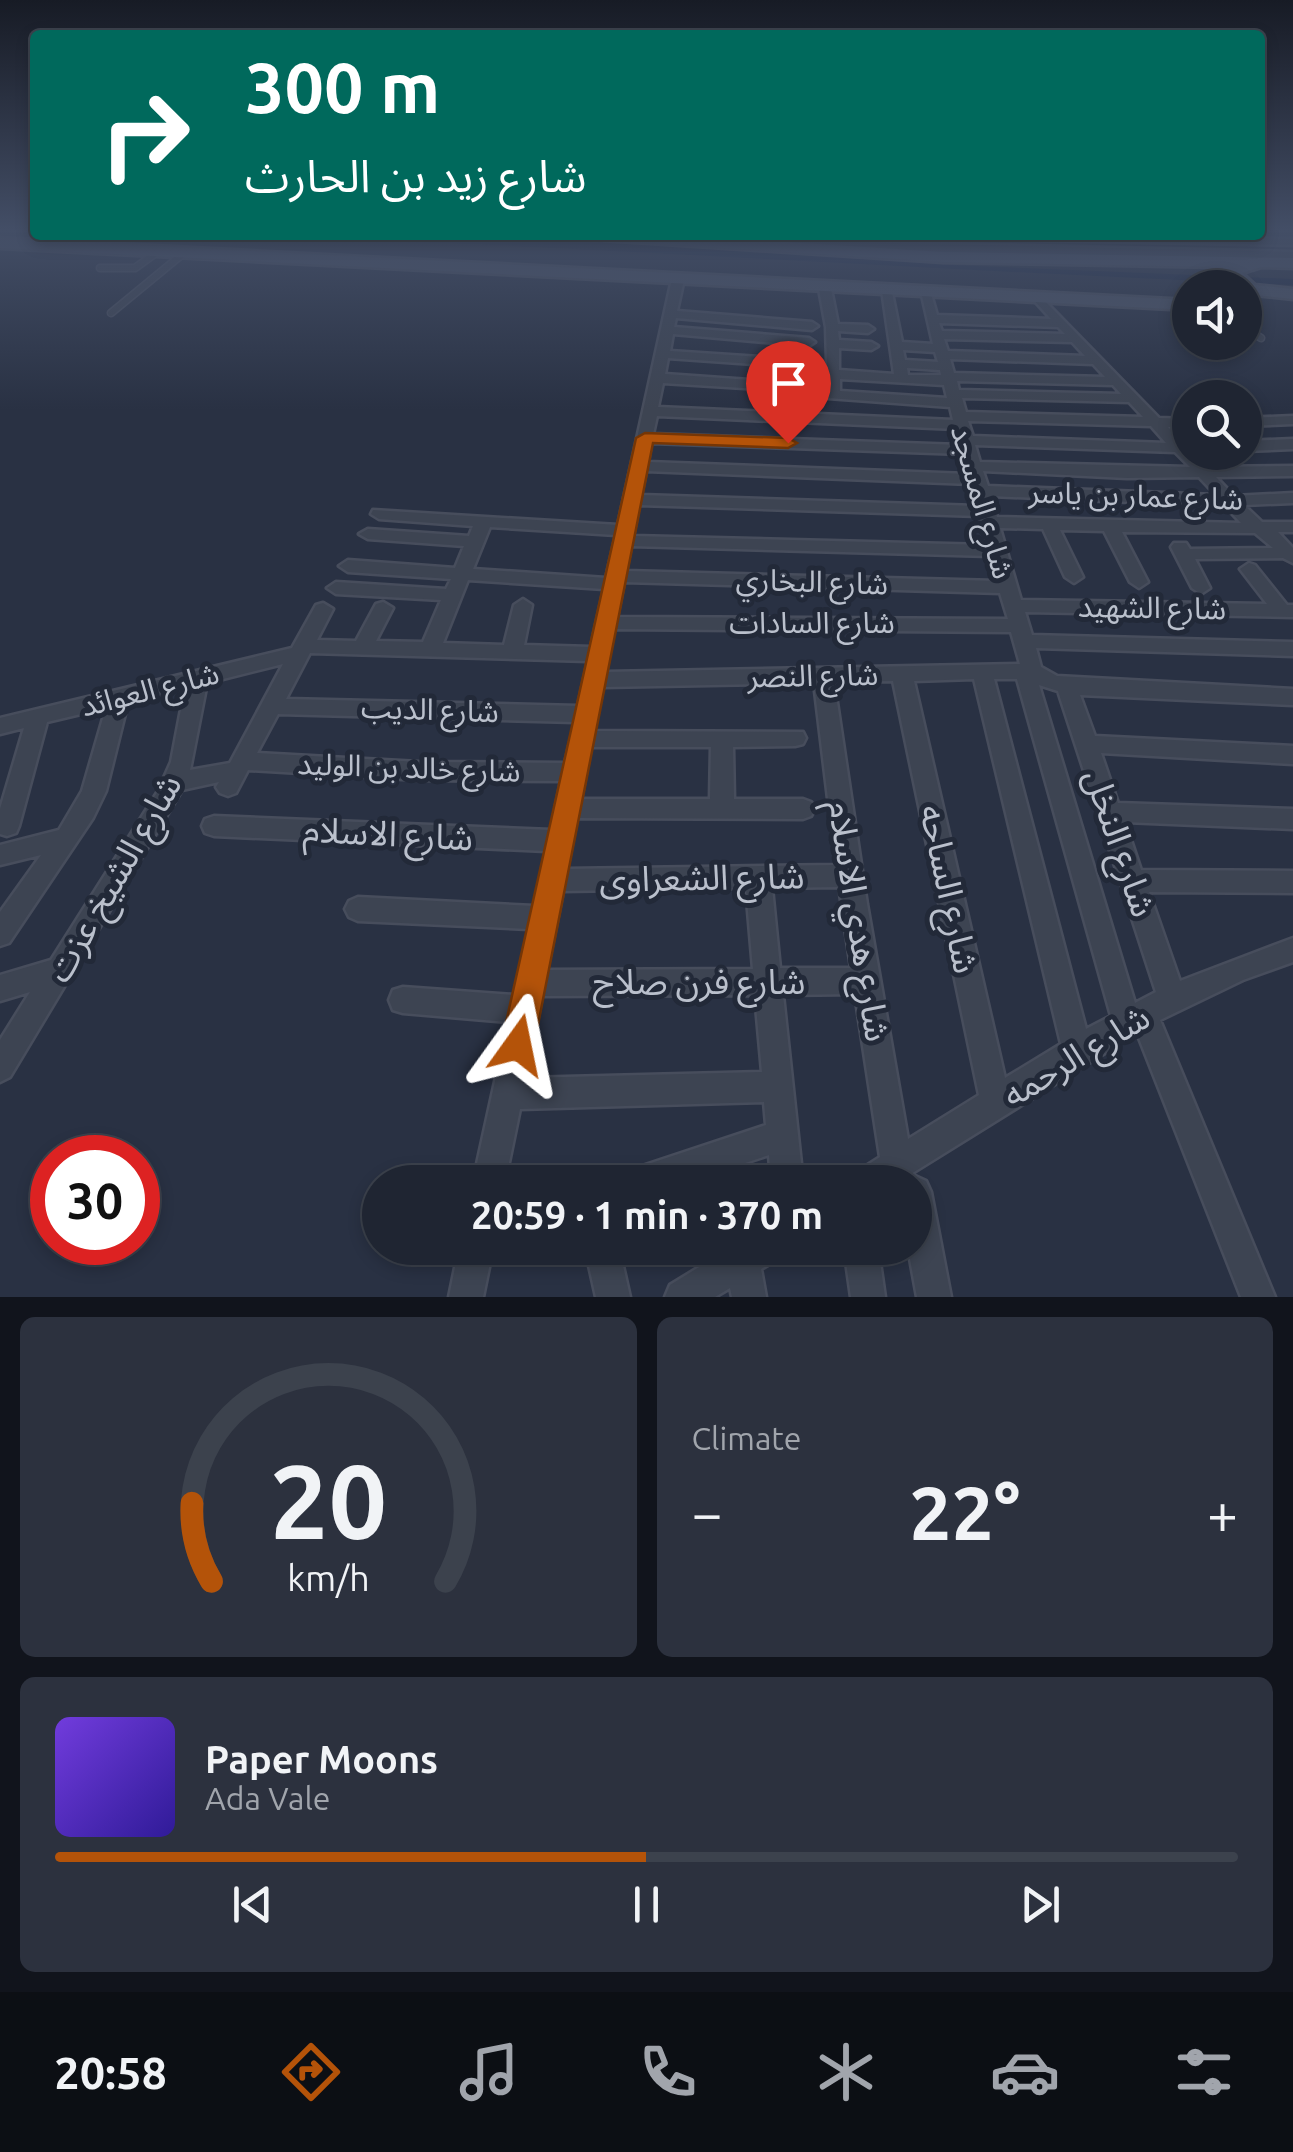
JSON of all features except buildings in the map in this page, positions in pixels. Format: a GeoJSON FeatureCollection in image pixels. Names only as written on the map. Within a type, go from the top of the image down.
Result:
{"type":"FeatureCollection","features":[{"type":"Feature","properties":{"kind":"main road"},"geometry":{"type":"LineString","coordinates":[[807,289],[1172,304]]}},
{"type":"Feature","properties":{"kind":"main road"},"geometry":{"type":"LineString","coordinates":[[968,289],[1172,295]]}},
{"type":"Feature","properties":{"kind":"main road"},"geometry":{"type":"LineString","coordinates":[[1262,294],[1293,301]]}},
{"type":"Feature","properties":{"kind":"street"},"geometry":{"type":"LineString","coordinates":[[492,1165],[676,289]]}},
{"type":"Feature","properties":{"kind":"street"},"geometry":{"type":"LineString","coordinates":[[826,290],[832,327],[832,394],[836,397],[954,403],[1172,423]]}},
{"type":"Feature","properties":{"kind":"street"},"geometry":{"type":"LineString","coordinates":[[886,292],[901,371]]}},
{"type":"Feature","properties":{"kind":"street","name":"شارع المسجد"},"geometry":{"type":"LineString","coordinates":[[925,294],[1029,672],[1135,1019],[1258,1297]]}},
{"type":"Feature","properties":{"kind":"street"},"geometry":{"type":"LineString","coordinates":[[1038,298],[1172,436]]}},
{"type":"Feature","properties":{"kind":"street"},"geometry":{"type":"LineString","coordinates":[[668,322],[812,326]]}},
{"type":"Feature","properties":{"kind":"street"},"geometry":{"type":"LineString","coordinates":[[668,322],[809,342]]}},
{"type":"Feature","properties":{"kind":"street"},"geometry":{"type":"LineString","coordinates":[[954,403],[1061,323]]}},
{"type":"Feature","properties":{"kind":"street"},"geometry":{"type":"LineString","coordinates":[[832,327],[868,328]]}},
{"type":"Feature","properties":{"kind":"street"},"geometry":{"type":"LineString","coordinates":[[954,403],[1075,338]]}},
{"type":"Feature","properties":{"kind":"street"},"geometry":{"type":"LineString","coordinates":[[897,346],[954,403],[1172,445]]}},
{"type":"Feature","properties":{"kind":"street"},"geometry":{"type":"LineString","coordinates":[[832,350],[871,352]]}},
{"type":"Feature","properties":{"kind":"street"},"geometry":{"type":"LineString","coordinates":[[661,354],[808,364]]}},
{"type":"Feature","properties":{"kind":"street"},"geometry":{"type":"LineString","coordinates":[[640,466],[954,403],[1095,360]]}},
{"type":"Feature","properties":{"kind":"street"},"geometry":{"type":"LineString","coordinates":[[832,374],[901,371],[954,403],[1206,473],[1293,470]]}},
{"type":"Feature","properties":{"kind":"street"},"geometry":{"type":"LineString","coordinates":[[656,378],[807,388]]}},
{"type":"Feature","properties":{"kind":"street"},"geometry":{"type":"LineString","coordinates":[[645,438],[1116,381]]}},
{"type":"Feature","properties":{"kind":"street"},"geometry":{"type":"LineString","coordinates":[[648,412],[1131,398]]}},
{"type":"Feature","properties":{"kind":"street","name":"شارع عمار بن ياسر"},"geometry":{"type":"LineString","coordinates":[[954,403],[1231,501],[1293,498]]}},
{"type":"Feature","properties":{"kind":"street"},"geometry":{"type":"LineString","coordinates":[[1262,421],[1293,420]]}},
{"type":"Feature","properties":{"kind":"street"},"geometry":{"type":"LineString","coordinates":[[1262,446],[1290,447]]}},
{"type":"Feature","properties":{"kind":"street"},"geometry":{"type":"LineString","coordinates":[[1204,470],[1231,501],[1291,555]]}},
{"type":"Feature","properties":{"kind":"street"},"geometry":{"type":"LineString","coordinates":[[634,500],[986,516],[1111,527],[1293,527]]}},
{"type":"Feature","properties":{"kind":"street"},"geometry":{"type":"LineString","coordinates":[[379,514],[626,536],[996,551]]}},
{"type":"Feature","properties":{"kind":"street"},"geometry":{"type":"LineString","coordinates":[[430,649],[484,521]]}},
{"type":"Feature","properties":{"kind":"street"},"geometry":{"type":"LineString","coordinates":[[1050,524],[1074,577]]}},
{"type":"Feature","properties":{"kind":"street"},"geometry":{"type":"LineString","coordinates":[[1111,527],[1140,582]]}},
{"type":"Feature","properties":{"kind":"street"},"geometry":{"type":"LineString","coordinates":[[1169,528],[1201,588]]}},
{"type":"Feature","properties":{"kind":"street"},"geometry":{"type":"LineString","coordinates":[[368,534],[476,542]]}},
{"type":"Feature","properties":{"kind":"street"},"geometry":{"type":"LineString","coordinates":[[1184,554],[1291,555]]}},
{"type":"Feature","properties":{"kind":"street","name":"شارع البخاري"},"geometry":{"type":"LineString","coordinates":[[348,566],[616,580],[1014,615]]}},
{"type":"Feature","properties":{"kind":"street"},"geometry":{"type":"LineString","coordinates":[[1249,569],[1287,611]]}},
{"type":"Feature","properties":{"kind":"street"},"geometry":{"type":"LineString","coordinates":[[336,588],[452,594]]}},
{"type":"Feature","properties":{"kind":"street"},"geometry":{"type":"LineString","coordinates":[[512,652],[523,605]]}},
{"type":"Feature","properties":{"kind":"street"},"geometry":{"type":"LineString","coordinates":[[364,648],[383,608]]}},
{"type":"Feature","properties":{"kind":"street"},"geometry":{"type":"LineString","coordinates":[[235,772],[323,609]]}},
{"type":"Feature","properties":{"kind":"street","name":"شارع الشهيد"},"geometry":{"type":"LineString","coordinates":[[1014,615],[1287,611]]}},
{"type":"Feature","properties":{"kind":"street"},"geometry":{"type":"LineString","coordinates":[[1014,615],[1293,649]]}},
{"type":"Feature","properties":{"kind":"street","name":"شارع السادات"},"geometry":{"type":"LineString","coordinates":[[607,623],[1014,615]]}},
{"type":"Feature","properties":{"kind":"street","name":"شارع العوائد"},"geometry":{"type":"LineString","coordinates":[[0,726],[301,649],[600,654]]}},
{"type":"Feature","properties":{"kind":"street"},"geometry":{"type":"LineString","coordinates":[[982,672],[1078,1053]]}},
{"type":"Feature","properties":{"kind":"street"},"geometry":{"type":"LineString","coordinates":[[1029,672],[1052,684],[1067,686],[1293,697]]}},
{"type":"Feature","properties":{"kind":"street","name":"شارع النصر"},"geometry":{"type":"LineString","coordinates":[[594,680],[1029,672]]}},
{"type":"Feature","properties":{"kind":"street","name":"شارع الساحه"},"geometry":{"type":"LineString","coordinates":[[902,674],[996,1104]]}},
{"type":"Feature","properties":{"kind":"street","name":"شارع هدي الاسلام"},"geometry":{"type":"LineString","coordinates":[[823,676],[867,981],[906,1165]]}},
{"type":"Feature","properties":{"kind":"street","name":"شارع الشيخ عزت"},"geometry":{"type":"LineString","coordinates":[[0,1067],[175,782],[198,678]]}},
{"type":"Feature","properties":{"kind":"street","name":"شارع النخل"},"geometry":{"type":"LineString","coordinates":[[1067,686],[1172,999]]}},
{"type":"Feature","properties":{"kind":"street"},"geometry":{"type":"LineString","coordinates":[[2,927],[68,838],[94,791],[119,698]]}},
{"type":"Feature","properties":{"kind":"street","name":"شارع الديب"},"geometry":{"type":"LineString","coordinates":[[272,706],[587,714]]}},
{"type":"Feature","properties":{"kind":"street"},"geometry":{"type":"LineString","coordinates":[[8,826],[38,717]]}},
{"type":"Feature","properties":{"kind":"street"},"geometry":{"type":"LineString","coordinates":[[722,738],[722,809]]}},
{"type":"Feature","properties":{"kind":"street"},"geometry":{"type":"LineString","coordinates":[[583,739],[795,738]]}},
{"type":"Feature","properties":{"kind":"street"},"geometry":{"type":"LineString","coordinates":[[1086,744],[1293,754]]}},
{"type":"Feature","properties":{"kind":"street","name":"شارع خالد بن الوليد"},"geometry":{"type":"LineString","coordinates":[[175,782],[235,772],[576,772]]}},
{"type":"Feature","properties":{"kind":"street"},"geometry":{"type":"LineString","coordinates":[[568,808],[803,809]]}},
{"type":"Feature","properties":{"kind":"street"},"geometry":{"type":"LineString","coordinates":[[1110,812],[1293,820]]}},
{"type":"Feature","properties":{"kind":"street","name":"شارع الاسلام"},"geometry":{"type":"LineString","coordinates":[[214,826],[561,841]]}},
{"type":"Feature","properties":{"kind":"street"},"geometry":{"type":"LineString","coordinates":[[0,855],[68,838]]}},
{"type":"Feature","properties":{"kind":"street","name":"شارع الشعراوى"},"geometry":{"type":"LineString","coordinates":[[554,880],[850,876]]}},
{"type":"Feature","properties":{"kind":"street"},"geometry":{"type":"LineString","coordinates":[[758,877],[785,1165]]}},
{"type":"Feature","properties":{"kind":"street"},"geometry":{"type":"LineString","coordinates":[[1133,881],[1293,882]]}},
{"type":"Feature","properties":{"kind":"street"},"geometry":{"type":"LineString","coordinates":[[358,909],[546,918]]}},
{"type":"Feature","properties":{"kind":"street","name":"شارع الرحمه"},"geometry":{"type":"LineString","coordinates":[[919,1165],[996,1104],[1135,1019],[1246,964],[1293,950]]}},
{"type":"Feature","properties":{"kind":"street"},"geometry":{"type":"LineString","coordinates":[[0,988],[62,970]]}},
{"type":"Feature","properties":{"kind":"street","name":"شارع فرن صلاح"},"geometry":{"type":"LineString","coordinates":[[403,1000],[768,982],[867,981]]}},
{"type":"Feature","properties":{"kind":"street"},"geometry":{"type":"LineString","coordinates":[[506,1094],[778,1087]]}},
{"type":"Feature","properties":{"kind":"street"},"geometry":{"type":"LineString","coordinates":[[693,1165],[782,1135]]}},
{"type":"Feature","properties":{"kind":"street"},"geometry":{"type":"LineString","coordinates":[[466,1297],[473,1265]]}},
{"type":"Feature","properties":{"kind":"street"},"geometry":{"type":"LineString","coordinates":[[606,1265],[614,1297]]}},
{"type":"Feature","properties":{"kind":"street"},"geometry":{"type":"LineString","coordinates":[[682,1297],[735,1265]]}},
{"type":"Feature","properties":{"kind":"street"},"geometry":{"type":"LineString","coordinates":[[749,1297],[752,1265]]}},
{"type":"Feature","properties":{"kind":"street"},"geometry":{"type":"LineString","coordinates":[[863,1265],[868,1297]]}},
{"type":"Feature","properties":{"kind":"street","name":"شارع هدي الاسلام"},"geometry":{"type":"LineString","coordinates":[[927,1265],[934,1297]]}},
{"type":"Feature","properties":{"kind":"lane"},"geometry":{"type":"LineString","coordinates":[[111,313],[141,289]]}},
{"type":"Feature","properties":{"kind":"route"},"geometry":{"type":"LineString","coordinates":[[518,1045],[645,438],[788,443]]}}]}
